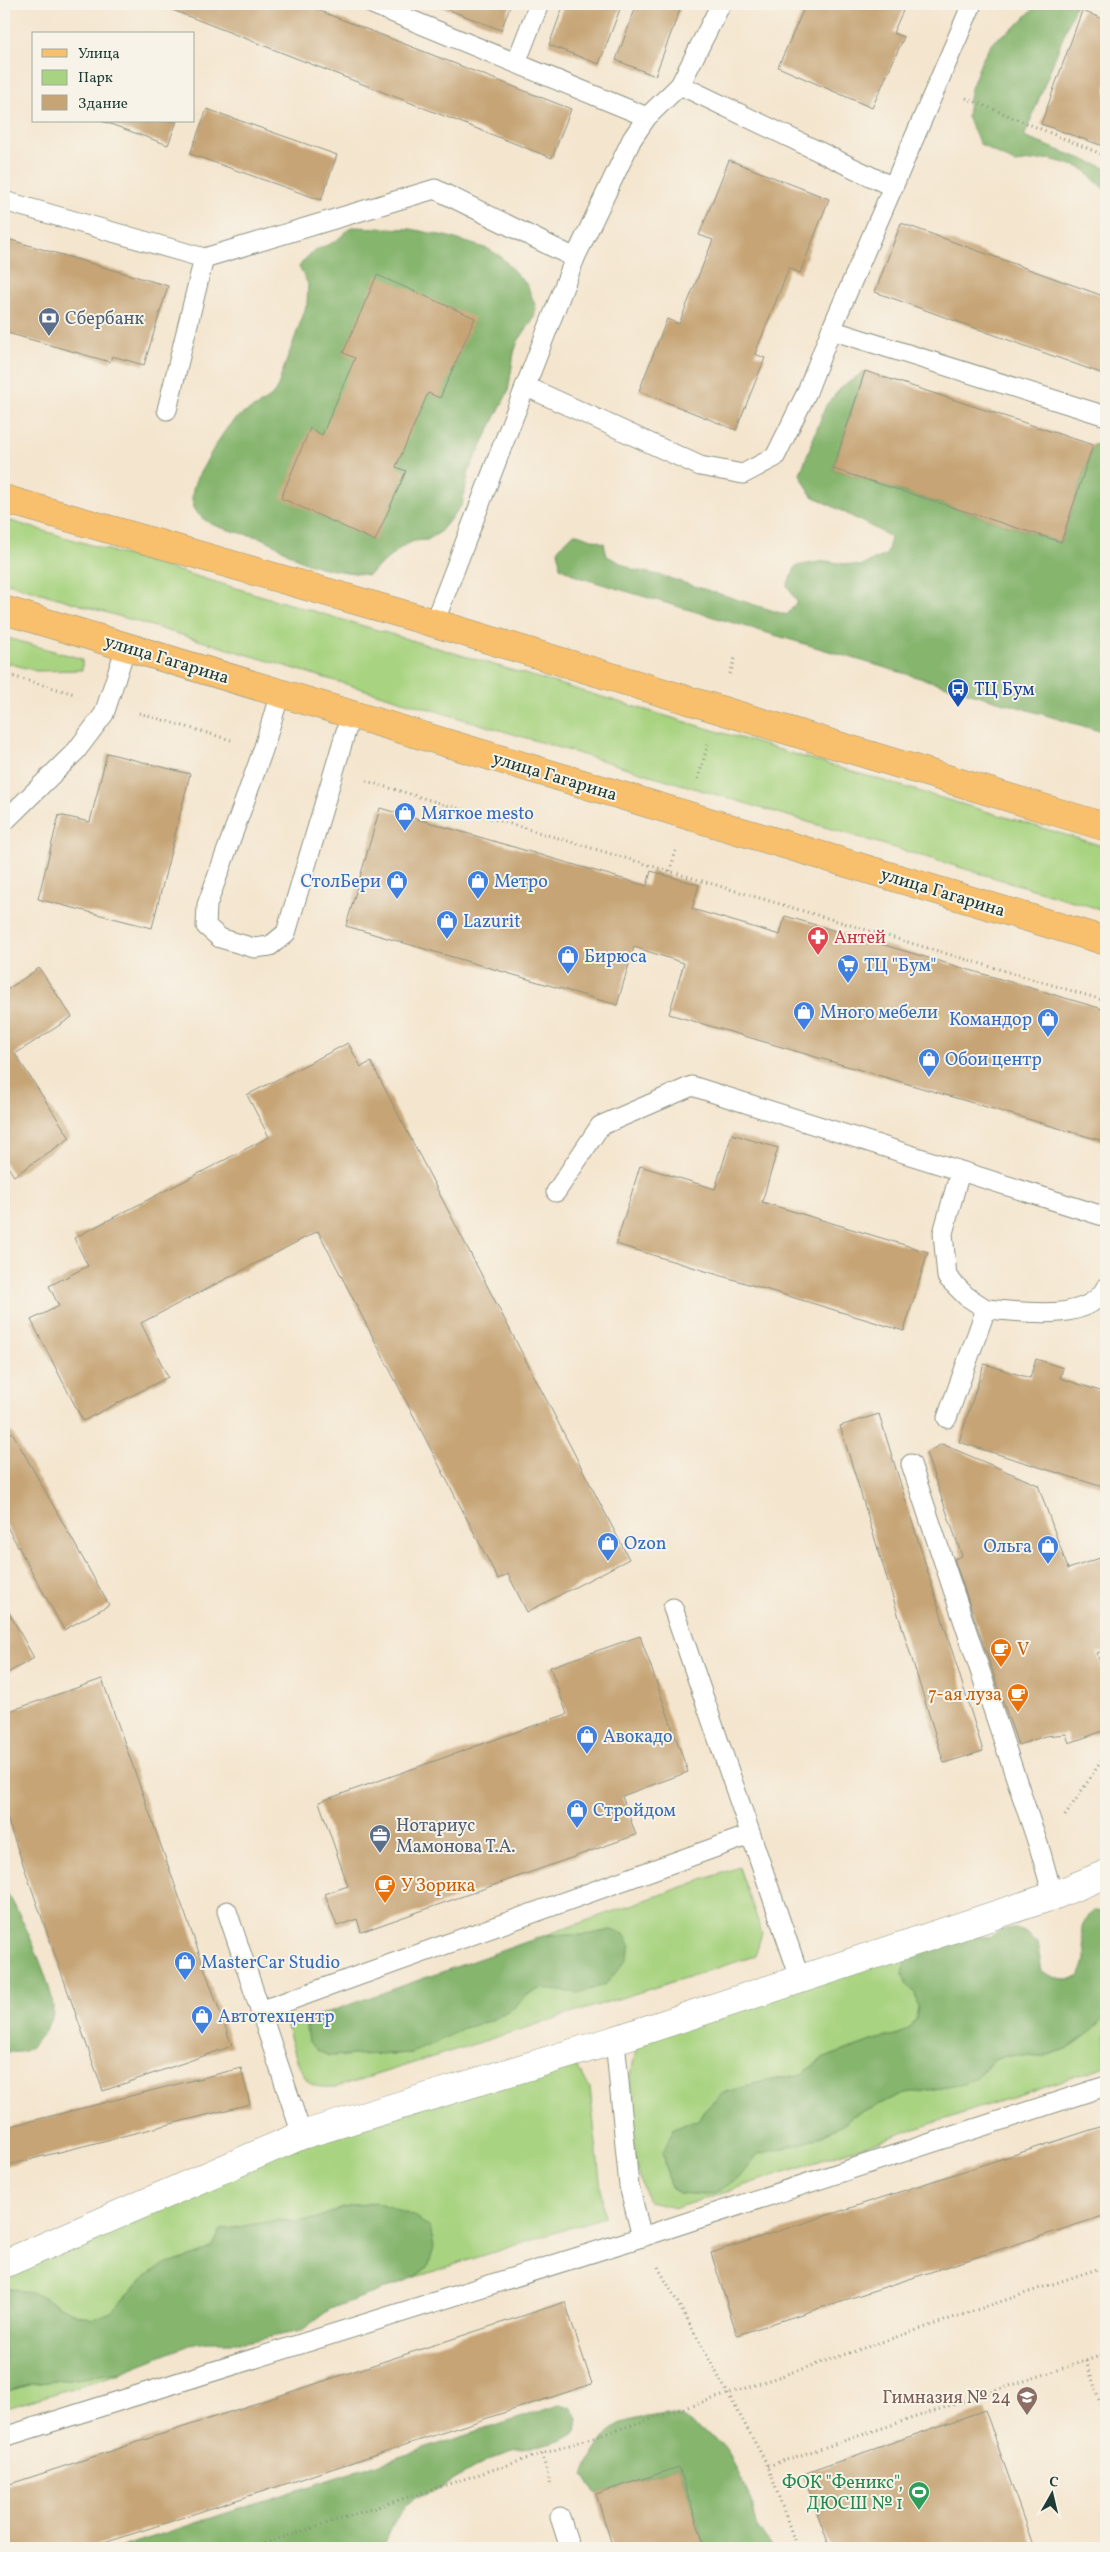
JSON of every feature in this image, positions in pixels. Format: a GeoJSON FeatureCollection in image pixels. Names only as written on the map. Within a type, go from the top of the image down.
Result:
{"type":"FeatureCollection","features":[{"type":"Feature","properties":{"kind":"main road"},"geometry":{"type":"LineString","coordinates":[[4,499],[434,623],[1106,827]]}},
{"type":"Feature","properties":{"kind":"main road","name":"улица Гагарина"},"geometry":{"type":"LineString","coordinates":[[4,610],[1106,941]]}},
{"type":"Feature","properties":{"kind":"street"},"geometry":{"type":"LineString","coordinates":[[4,2264],[302,2135],[615,2040],[1053,1896],[1106,1874]]}},
{"type":"Feature","properties":{"kind":"lane"},"geometry":{"type":"LineString","coordinates":[[372,4],[647,117]]}},
{"type":"Feature","properties":{"kind":"lane"},"geometry":{"type":"LineString","coordinates":[[516,63],[539,4]]}},
{"type":"Feature","properties":{"kind":"lane"},"geometry":{"type":"LineString","coordinates":[[434,623],[575,258],[632,139],[647,117],[680,85],[721,4]]}},
{"type":"Feature","properties":{"kind":"lane"},"geometry":{"type":"LineString","coordinates":[[525,386],[700,466],[743,474],[775,457],[807,392],[830,330],[972,4]]}},
{"type":"Feature","properties":{"kind":"lane"},"geometry":{"type":"LineString","coordinates":[[680,85],[893,187]]}},
{"type":"Feature","properties":{"kind":"lane"},"geometry":{"type":"LineString","coordinates":[[4,201],[204,258],[435,189],[575,258]]}},
{"type":"Feature","properties":{"kind":"lane"},"geometry":{"type":"LineString","coordinates":[[166,410],[204,258]]}},
{"type":"Feature","properties":{"kind":"lane"},"geometry":{"type":"LineString","coordinates":[[830,330],[1106,416]]}},
{"type":"Feature","properties":{"kind":"lane"},"geometry":{"type":"LineString","coordinates":[[4,822],[76,751],[104,714],[126,647]]}},
{"type":"Feature","properties":{"kind":"lane"},"geometry":{"type":"LineString","coordinates":[[280,693],[263,750],[207,904],[206,926],[220,938],[254,948],[270,946],[286,933],[351,714]]}},
{"type":"Feature","properties":{"kind":"lane"},"geometry":{"type":"LineString","coordinates":[[556,1192],[600,1126],[692,1086],[1106,1218]]}},
{"type":"Feature","properties":{"kind":"lane"},"geometry":{"type":"LineString","coordinates":[[960,1172],[943,1232],[947,1276],[966,1296],[986,1309],[1047,1314],[1084,1308],[1102,1295],[1106,1287]]}},
{"type":"Feature","properties":{"kind":"lane"},"geometry":{"type":"LineString","coordinates":[[947,1418],[986,1309]]}},
{"type":"Feature","properties":{"kind":"lane"},"geometry":{"type":"LineString","coordinates":[[911,1464],[1041,1852],[1053,1896]]}},
{"type":"Feature","properties":{"kind":"lane"},"geometry":{"type":"LineString","coordinates":[[673,1608],[800,1978]]}},
{"type":"Feature","properties":{"kind":"lane"},"geometry":{"type":"LineString","coordinates":[[260,2011],[750,1835]]}},
{"type":"Feature","properties":{"kind":"lane"},"geometry":{"type":"LineString","coordinates":[[227,1911],[302,2135]]}},
{"type":"Feature","properties":{"kind":"lane"},"geometry":{"type":"LineString","coordinates":[[615,2040],[628,2186],[642,2237]]}},
{"type":"Feature","properties":{"kind":"lane"},"geometry":{"type":"LineString","coordinates":[[4,2437],[642,2237],[1106,2086]]}},
{"type":"Feature","properties":{"kind":"lane"},"geometry":{"type":"LineString","coordinates":[[560,2517],[570,2548]]}},
{"type":"Feature","properties":{"kind":"path"},"geometry":{"type":"LineString","coordinates":[[936,86],[1106,156]]}},
{"type":"Feature","properties":{"kind":"path"},"geometry":{"type":"LineString","coordinates":[[670,871],[735,658]]}},
{"type":"Feature","properties":{"kind":"path"},"geometry":{"type":"LineString","coordinates":[[4,674],[263,750]]}},
{"type":"Feature","properties":{"kind":"path"},"geometry":{"type":"LineString","coordinates":[[334,771],[1106,1001]]}},
{"type":"Feature","properties":{"kind":"path"},"geometry":{"type":"LineString","coordinates":[[1041,1852],[1106,1754]]}},
{"type":"Feature","properties":{"kind":"path"},"geometry":{"type":"LineString","coordinates":[[642,2237],[768,2466],[797,2548]]}},
{"type":"Feature","properties":{"kind":"path"},"geometry":{"type":"LineString","coordinates":[[250,2548],[728,2394],[1106,2266]]}},
{"type":"Feature","properties":{"kind":"path"},"geometry":{"type":"LineString","coordinates":[[768,2466],[1106,2354]]}},
{"type":"Feature","properties":{"kind":"path"},"geometry":{"type":"LineString","coordinates":[[1086,2361],[1106,2420]]}},
{"type":"Feature","properties":{"kind":"green space"},"geometry":{"type":"Polygon","coordinates":[[[1035,4],[1076,4],[1024,137],[1106,168],[1106,191],[1082,168],[1050,159],[1014,163],[980,144],[967,117],[970,91],[981,62],[992,42],[1015,27],[1033,9],[1035,4]]]}},
{"type":"Feature","properties":{"kind":"green space"},"geometry":{"type":"Polygon","coordinates":[[[351,227],[411,229],[449,237],[488,249],[500,256],[527,285],[536,307],[534,318],[518,341],[514,353],[508,392],[469,470],[462,505],[439,533],[427,540],[414,541],[403,546],[368,575],[313,565],[261,538],[213,525],[203,519],[195,510],[192,499],[196,480],[227,428],[241,415],[268,399],[278,387],[307,304],[308,284],[299,267],[310,254],[335,242],[351,227]]]}},
{"type":"Feature","properties":{"kind":"green space"},"geometry":{"type":"Polygon","coordinates":[[[865,371],[833,469],[1061,542],[1093,445],[1106,442],[1106,733],[578,577],[560,567],[558,549],[574,533],[604,543],[607,556],[634,570],[659,575],[787,615],[797,602],[787,585],[796,566],[825,561],[861,566],[887,554],[891,537],[811,495],[800,474],[826,405],[842,387],[865,371]]]}},
{"type":"Feature","properties":{"kind":"green space"},"geometry":{"type":"Polygon","coordinates":[[[4,519],[1106,847],[1106,911],[4,582],[4,519]]]}},
{"type":"Feature","properties":{"kind":"green space"},"geometry":{"type":"Polygon","coordinates":[[[4,637],[82,659],[82,670],[36,671],[4,662],[4,637]]]}},
{"type":"Feature","properties":{"kind":"green space"},"geometry":{"type":"Polygon","coordinates":[[[739,1867],[762,1933],[755,1956],[337,2087],[313,2085],[308,2081],[300,2067],[287,2026],[306,2020],[306,2031],[342,2057],[355,2053],[381,2055],[411,2053],[463,2028],[490,2021],[516,2006],[527,1995],[540,1989],[605,1984],[625,1961],[611,1930],[586,1935],[546,1935],[739,1867]]]}},
{"type":"Feature","properties":{"kind":"green space"},"geometry":{"type":"Polygon","coordinates":[[[4,1889],[26,1929],[42,1967],[52,1999],[53,2014],[49,2024],[32,2046],[21,2052],[4,2051],[4,1889]]]}},
{"type":"Feature","properties":{"kind":"green space"},"geometry":{"type":"Polygon","coordinates":[[[1094,1911],[1106,1912],[1106,2015],[1087,2035],[1067,2049],[1041,2057],[1006,2055],[994,2059],[976,2078],[964,2084],[900,2095],[852,2116],[841,2126],[807,2142],[758,2154],[739,2178],[717,2192],[704,2195],[679,2193],[670,2186],[663,2152],[674,2128],[698,2121],[704,2111],[723,2093],[749,2085],[802,2074],[822,2059],[871,2041],[899,2034],[910,2028],[916,2019],[918,2007],[915,1993],[907,1985],[903,1975],[905,1962],[911,1951],[975,1936],[990,1937],[1001,1930],[1013,1928],[1027,1933],[1037,1943],[1042,1971],[1051,1976],[1064,1979],[1079,1977],[1085,1960],[1082,1926],[1094,1911]]]}},
{"type":"Feature","properties":{"kind":"green space"},"geometry":{"type":"Polygon","coordinates":[[[611,1930],[624,1934],[631,1946],[625,1961],[606,1984],[578,1993],[540,1989],[527,1995],[516,2006],[490,2021],[463,2028],[440,2041],[411,2053],[330,2056],[318,2051],[309,2042],[306,2020],[546,1935],[586,1935],[611,1930]]]}},
{"type":"Feature","properties":{"kind":"green space"},"geometry":{"type":"Polygon","coordinates":[[[911,1951],[907,1985],[915,1993],[918,2007],[916,2019],[910,2028],[899,2034],[871,2041],[822,2059],[802,2074],[749,2085],[723,2093],[704,2111],[698,2122],[686,2123],[663,2152],[670,2186],[679,2193],[704,2195],[748,2165],[757,2154],[807,2142],[841,2126],[852,2116],[900,2095],[964,2084],[986,2069],[994,2059],[1006,2055],[1041,2057],[1067,2049],[1087,2035],[1106,2015],[1106,2066],[676,2208],[648,2202],[636,2162],[630,2120],[631,2077],[640,2037],[911,1951]]]}},
{"type":"Feature","properties":{"kind":"green space"},"geometry":{"type":"Polygon","coordinates":[[[572,2060],[590,2088],[604,2217],[416,2277],[429,2265],[377,2202],[342,2208],[315,2219],[295,2222],[278,2220],[196,2255],[162,2266],[147,2275],[111,2312],[93,2319],[75,2314],[41,2296],[4,2286],[4,2265],[293,2144],[572,2060]]]}},
{"type":"Feature","properties":{"kind":"green space"},"geometry":{"type":"Polygon","coordinates":[[[377,2202],[414,2216],[430,2228],[434,2247],[429,2265],[416,2277],[330,2309],[301,2331],[246,2342],[207,2342],[190,2345],[121,2372],[32,2384],[4,2392],[4,2286],[41,2296],[75,2314],[93,2319],[111,2312],[147,2275],[162,2266],[196,2255],[212,2247],[221,2230],[278,2220],[295,2222],[315,2219],[342,2208],[377,2202]]]}},
{"type":"Feature","properties":{"kind":"green space"},"geometry":{"type":"Polygon","coordinates":[[[121,2372],[4,2409],[4,2392],[32,2384],[121,2372]]]}},
{"type":"Feature","properties":{"kind":"green space"},"geometry":{"type":"Polygon","coordinates":[[[559,2405],[571,2407],[578,2418],[576,2432],[552,2443],[500,2455],[438,2489],[416,2498],[406,2506],[398,2517],[384,2548],[262,2548],[262,2544],[238,2545],[230,2548],[119,2548],[559,2405]]]}},
{"type":"Feature","properties":{"kind":"green space"},"geometry":{"type":"Polygon","coordinates":[[[666,2414],[679,2416],[725,2446],[752,2501],[758,2529],[773,2548],[705,2548],[679,2467],[596,2494],[584,2475],[593,2455],[606,2436],[616,2426],[627,2421],[666,2414]]]}},
{"type":"Feature","properties":{"kind":"building"},"geometry":{"type":"Polygon","coordinates":[[[157,4],[302,4],[571,109],[552,158],[157,4]]]}},
{"type":"Feature","properties":{"kind":"building"},"geometry":{"type":"Polygon","coordinates":[[[434,4],[511,4],[501,30],[434,4]]]}},
{"type":"Feature","properties":{"kind":"building"},"geometry":{"type":"Polygon","coordinates":[[[564,4],[622,4],[599,64],[549,45],[564,4]]]}},
{"type":"Feature","properties":{"kind":"building"},"geometry":{"type":"Polygon","coordinates":[[[637,4],[682,4],[655,76],[616,60],[637,4]]]}},
{"type":"Feature","properties":{"kind":"building"},"geometry":{"type":"Polygon","coordinates":[[[806,4],[906,4],[893,33],[904,37],[872,108],[778,67],[806,4]]]}},
{"type":"Feature","properties":{"kind":"building"},"geometry":{"type":"Polygon","coordinates":[[[1082,11],[1106,20],[1106,147],[1041,124],[1082,11]]]}},
{"type":"Feature","properties":{"kind":"building"},"geometry":{"type":"Polygon","coordinates":[[[207,109],[337,155],[321,200],[190,154],[207,109]]]}},
{"type":"Feature","properties":{"kind":"building"},"geometry":{"type":"Polygon","coordinates":[[[105,122],[177,122],[168,145],[105,122]]]}},
{"type":"Feature","properties":{"kind":"building"},"geometry":{"type":"Polygon","coordinates":[[[729,160],[829,199],[800,273],[789,268],[755,354],[765,358],[736,430],[639,391],[667,319],[679,324],[713,240],[699,235],[729,160]]]}},
{"type":"Feature","properties":{"kind":"building"},"geometry":{"type":"Polygon","coordinates":[[[901,223],[1106,297],[1106,375],[875,292],[901,223]]]}},
{"type":"Feature","properties":{"kind":"building"},"geometry":{"type":"Polygon","coordinates":[[[4,238],[168,286],[144,365],[112,356],[110,362],[4,332],[4,238]]]}},
{"type":"Feature","properties":{"kind":"building"},"geometry":{"type":"Polygon","coordinates":[[[377,275],[475,318],[440,398],[428,393],[396,467],[406,471],[375,541],[281,498],[310,428],[322,435],[355,358],[343,353],[377,275]]]}},
{"type":"Feature","properties":{"kind":"building"},"geometry":{"type":"Polygon","coordinates":[[[865,371],[1093,445],[1061,542],[833,469],[865,371]]]}},
{"type":"Feature","properties":{"kind":"building"},"geometry":{"type":"Polygon","coordinates":[[[107,753],[190,774],[152,928],[38,899],[59,815],[90,822],[107,753]]]}},
{"type":"Feature","properties":{"kind":"building","name":"ТЦ \"Бум\""},"geometry":{"type":"Polygon","coordinates":[[[380,808],[647,886],[651,871],[699,885],[692,909],[780,935],[785,916],[1106,1010],[1106,1142],[669,1014],[684,963],[634,947],[617,1005],[346,926],[380,808]]]}},
{"type":"Feature","properties":{"kind":"building"},"geometry":{"type":"Polygon","coordinates":[[[39,968],[72,1017],[15,1054],[70,1138],[14,1176],[4,1161],[4,992],[39,968]]]}},
{"type":"Feature","properties":{"kind":"building"},"geometry":{"type":"Polygon","coordinates":[[[348,1043],[361,1067],[371,1062],[629,1559],[527,1612],[508,1574],[498,1579],[318,1231],[141,1323],[168,1377],[83,1421],[31,1320],[59,1306],[49,1286],[88,1266],[74,1238],[269,1137],[247,1095],[348,1043]]]}},
{"type":"Feature","properties":{"kind":"building"},"geometry":{"type":"Polygon","coordinates":[[[732,1134],[778,1148],[762,1202],[928,1252],[904,1331],[616,1244],[640,1166],[715,1189],[732,1134]]]}},
{"type":"Feature","properties":{"kind":"building"},"geometry":{"type":"Polygon","coordinates":[[[1036,1359],[1063,1368],[1060,1378],[1106,1393],[1106,1488],[959,1442],[984,1364],[1030,1378],[1036,1359]]]}},
{"type":"Feature","properties":{"kind":"building"},"geometry":{"type":"Polygon","coordinates":[[[879,1414],[983,1751],[944,1763],[840,1426],[879,1414]]]}},
{"type":"Feature","properties":{"kind":"building"},"geometry":{"type":"Polygon","coordinates":[[[12,1432],[109,1605],[64,1630],[4,1521],[4,1437],[12,1432]]]}},
{"type":"Feature","properties":{"kind":"building"},"geometry":{"type":"Polygon","coordinates":[[[942,1444],[1038,1485],[1068,1569],[1106,1556],[1106,1650],[1097,1653],[1106,1681],[1106,1730],[1069,1743],[1066,1734],[1045,1736],[1018,1745],[954,1559],[962,1556],[926,1453],[942,1444]]]}},
{"type":"Feature","properties":{"kind":"building"},"geometry":{"type":"Polygon","coordinates":[[[7,1609],[34,1658],[4,1675],[4,1611],[7,1609]]]}},
{"type":"Feature","properties":{"kind":"building"},"geometry":{"type":"Polygon","coordinates":[[[640,1636],[688,1772],[622,1796],[636,1835],[361,1932],[357,1919],[337,1926],[325,1894],[348,1886],[319,1802],[567,1714],[550,1667],[640,1636]]]}},
{"type":"Feature","properties":{"kind":"building"},"geometry":{"type":"Polygon","coordinates":[[[102,1679],[232,2046],[103,2091],[4,1810],[4,1713],[102,1679]]]}},
{"type":"Feature","properties":{"kind":"building"},"geometry":{"type":"Polygon","coordinates":[[[241,2068],[250,2104],[4,2166],[4,2128],[241,2068]]]}},
{"type":"Feature","properties":{"kind":"building"},"geometry":{"type":"Polygon","coordinates":[[[1106,2125],[1106,2215],[737,2335],[711,2253],[1106,2125]]]}},
{"type":"Feature","properties":{"kind":"building"},"geometry":{"type":"Polygon","coordinates":[[[565,2302],[592,2384],[89,2548],[4,2548],[4,2486],[565,2302]]]}},
{"type":"Feature","properties":{"kind":"building","name":"ФОК \"Феникс\", ДЮСШ № 1"},"geometry":{"type":"Polygon","coordinates":[[[985,2410],[1034,2548],[830,2548],[803,2474],[985,2410]]]}},
{"type":"Feature","properties":{"kind":"building"},"geometry":{"type":"Polygon","coordinates":[[[679,2467],[705,2548],[613,2548],[596,2494],[679,2467]]]}},
{"type":"Feature","properties":{"kind":"place","name":"Сбербанк"},"geometry":{"type":"Point","coordinates":[49,337]}},
{"type":"Feature","properties":{"kind":"place","name":"ТЦ Бум"},"geometry":{"type":"Point","coordinates":[958,708]}},
{"type":"Feature","properties":{"kind":"place","name":"Мягкое mesto"},"geometry":{"type":"Point","coordinates":[405,832]}},
{"type":"Feature","properties":{"kind":"place","name":"СтолБери"},"geometry":{"type":"Point","coordinates":[397,900]}},
{"type":"Feature","properties":{"kind":"place","name":"Метро"},"geometry":{"type":"Point","coordinates":[478,900]}},
{"type":"Feature","properties":{"kind":"place","name":"Lazurit"},"geometry":{"type":"Point","coordinates":[447,940]}},
{"type":"Feature","properties":{"kind":"place","name":"Антей"},"geometry":{"type":"Point","coordinates":[818,956]}},
{"type":"Feature","properties":{"kind":"place","name":"Бирюса"},"geometry":{"type":"Point","coordinates":[568,975]}},
{"type":"Feature","properties":{"kind":"place","name":"ТЦ \"Бум\""},"geometry":{"type":"Point","coordinates":[848,984]}},
{"type":"Feature","properties":{"kind":"place","name":"Много мебели"},"geometry":{"type":"Point","coordinates":[804,1031]}},
{"type":"Feature","properties":{"kind":"place","name":"Командор"},"geometry":{"type":"Point","coordinates":[1048,1038]}},
{"type":"Feature","properties":{"kind":"place","name":"Обои центр"},"geometry":{"type":"Point","coordinates":[929,1078]}},
{"type":"Feature","properties":{"kind":"place","name":"Ozon"},"geometry":{"type":"Point","coordinates":[608,1562]}},
{"type":"Feature","properties":{"kind":"place","name":"Ольга"},"geometry":{"type":"Point","coordinates":[1048,1565]}},
{"type":"Feature","properties":{"kind":"place","name":"V"},"geometry":{"type":"Point","coordinates":[1001,1668]}},
{"type":"Feature","properties":{"kind":"place","name":"7-ая луза"},"geometry":{"type":"Point","coordinates":[1018,1713]}},
{"type":"Feature","properties":{"kind":"place","name":"Авокадо"},"geometry":{"type":"Point","coordinates":[587,1755]}},
{"type":"Feature","properties":{"kind":"place","name":"Стройдом"},"geometry":{"type":"Point","coordinates":[577,1829]}},
{"type":"Feature","properties":{"kind":"place","name":"Нотариус Мамонова Т.А."},"geometry":{"type":"Point","coordinates":[380,1854]}},
{"type":"Feature","properties":{"kind":"place","name":"У Зорика"},"geometry":{"type":"Point","coordinates":[385,1904]}},
{"type":"Feature","properties":{"kind":"place","name":"MasterCar Studio"},"geometry":{"type":"Point","coordinates":[185,1981]}},
{"type":"Feature","properties":{"kind":"place","name":"Автотехцентр"},"geometry":{"type":"Point","coordinates":[202,2035]}},
{"type":"Feature","properties":{"kind":"place","name":"Гимназия № 24"},"geometry":{"type":"Point","coordinates":[1027,2416]}},
{"type":"Feature","properties":{"kind":"place","name":"ФОК \"Феникс\", ДЮСШ № 1"},"geometry":{"type":"Point","coordinates":[919,2511]}}]}
